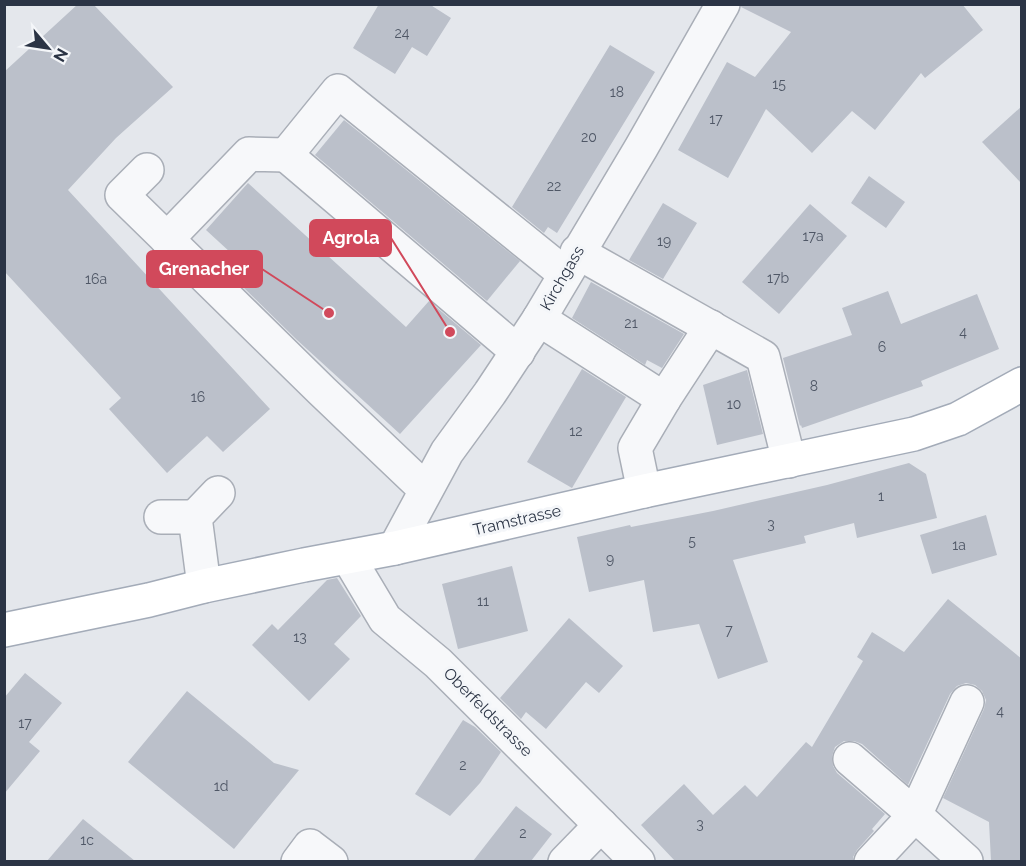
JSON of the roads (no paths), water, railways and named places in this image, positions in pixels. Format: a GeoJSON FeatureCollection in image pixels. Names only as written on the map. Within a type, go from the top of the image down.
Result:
{"type":"FeatureCollection","features":[{"type":"Feature","properties":{"kind":"main road","name":"Tramstrasse"},"geometry":{"type":"LineString","coordinates":[[4,630],[149,600],[204,586],[395,548],[644,491],[914,434],[958,419],[1022,384]]}},
{"type":"Feature","properties":{"kind":"street","name":"Kirchgass"},"geometry":{"type":"LineString","coordinates":[[395,548],[447,452],[518,352],[723,4]]}},
{"type":"Feature","properties":{"kind":"street"},"geometry":{"type":"LineString","coordinates":[[286,154],[338,91],[571,263],[711,327],[764,357],[789,461]]}},
{"type":"Feature","properties":{"kind":"street"},"geometry":{"type":"LineString","coordinates":[[166,239],[249,154],[286,154],[518,352]]}},
{"type":"Feature","properties":{"kind":"street"},"geometry":{"type":"LineString","coordinates":[[147,170],[122,195],[356,437],[425,489]]}},
{"type":"Feature","properties":{"kind":"street"},"geometry":{"type":"LineString","coordinates":[[538,319],[664,399]]}},
{"type":"Feature","properties":{"kind":"street"},"geometry":{"type":"LineString","coordinates":[[644,491],[635,448],[711,327]]}},
{"type":"Feature","properties":{"kind":"street"},"geometry":{"type":"LineString","coordinates":[[161,517],[195,518],[218,493]]}},
{"type":"Feature","properties":{"kind":"street"},"geometry":{"type":"LineString","coordinates":[[195,518],[204,586]]}},
{"type":"Feature","properties":{"kind":"street","name":"Oberfeldstrasse"},"geometry":{"type":"LineString","coordinates":[[348,556],[386,619],[438,663],[638,861]]}},
{"type":"Feature","properties":{"kind":"street"},"geometry":{"type":"LineString","coordinates":[[872,861],[915,815],[967,702]]}},
{"type":"Feature","properties":{"kind":"street"},"geometry":{"type":"LineString","coordinates":[[850,759],[966,861]]}},
{"type":"Feature","properties":{"kind":"street"},"geometry":{"type":"LineString","coordinates":[[565,861],[601,825]]}},
{"type":"Feature","properties":{"kind":"street"},"geometry":{"type":"LineString","coordinates":[[298,861],[310,846],[331,861]]}},
{"type":"Feature","properties":{"kind":"place","name":"Grenacher"},"geometry":{"type":"Point","coordinates":[329,313]}},
{"type":"Feature","properties":{"kind":"place","name":"Agrola"},"geometry":{"type":"Point","coordinates":[450,332]}}]}
